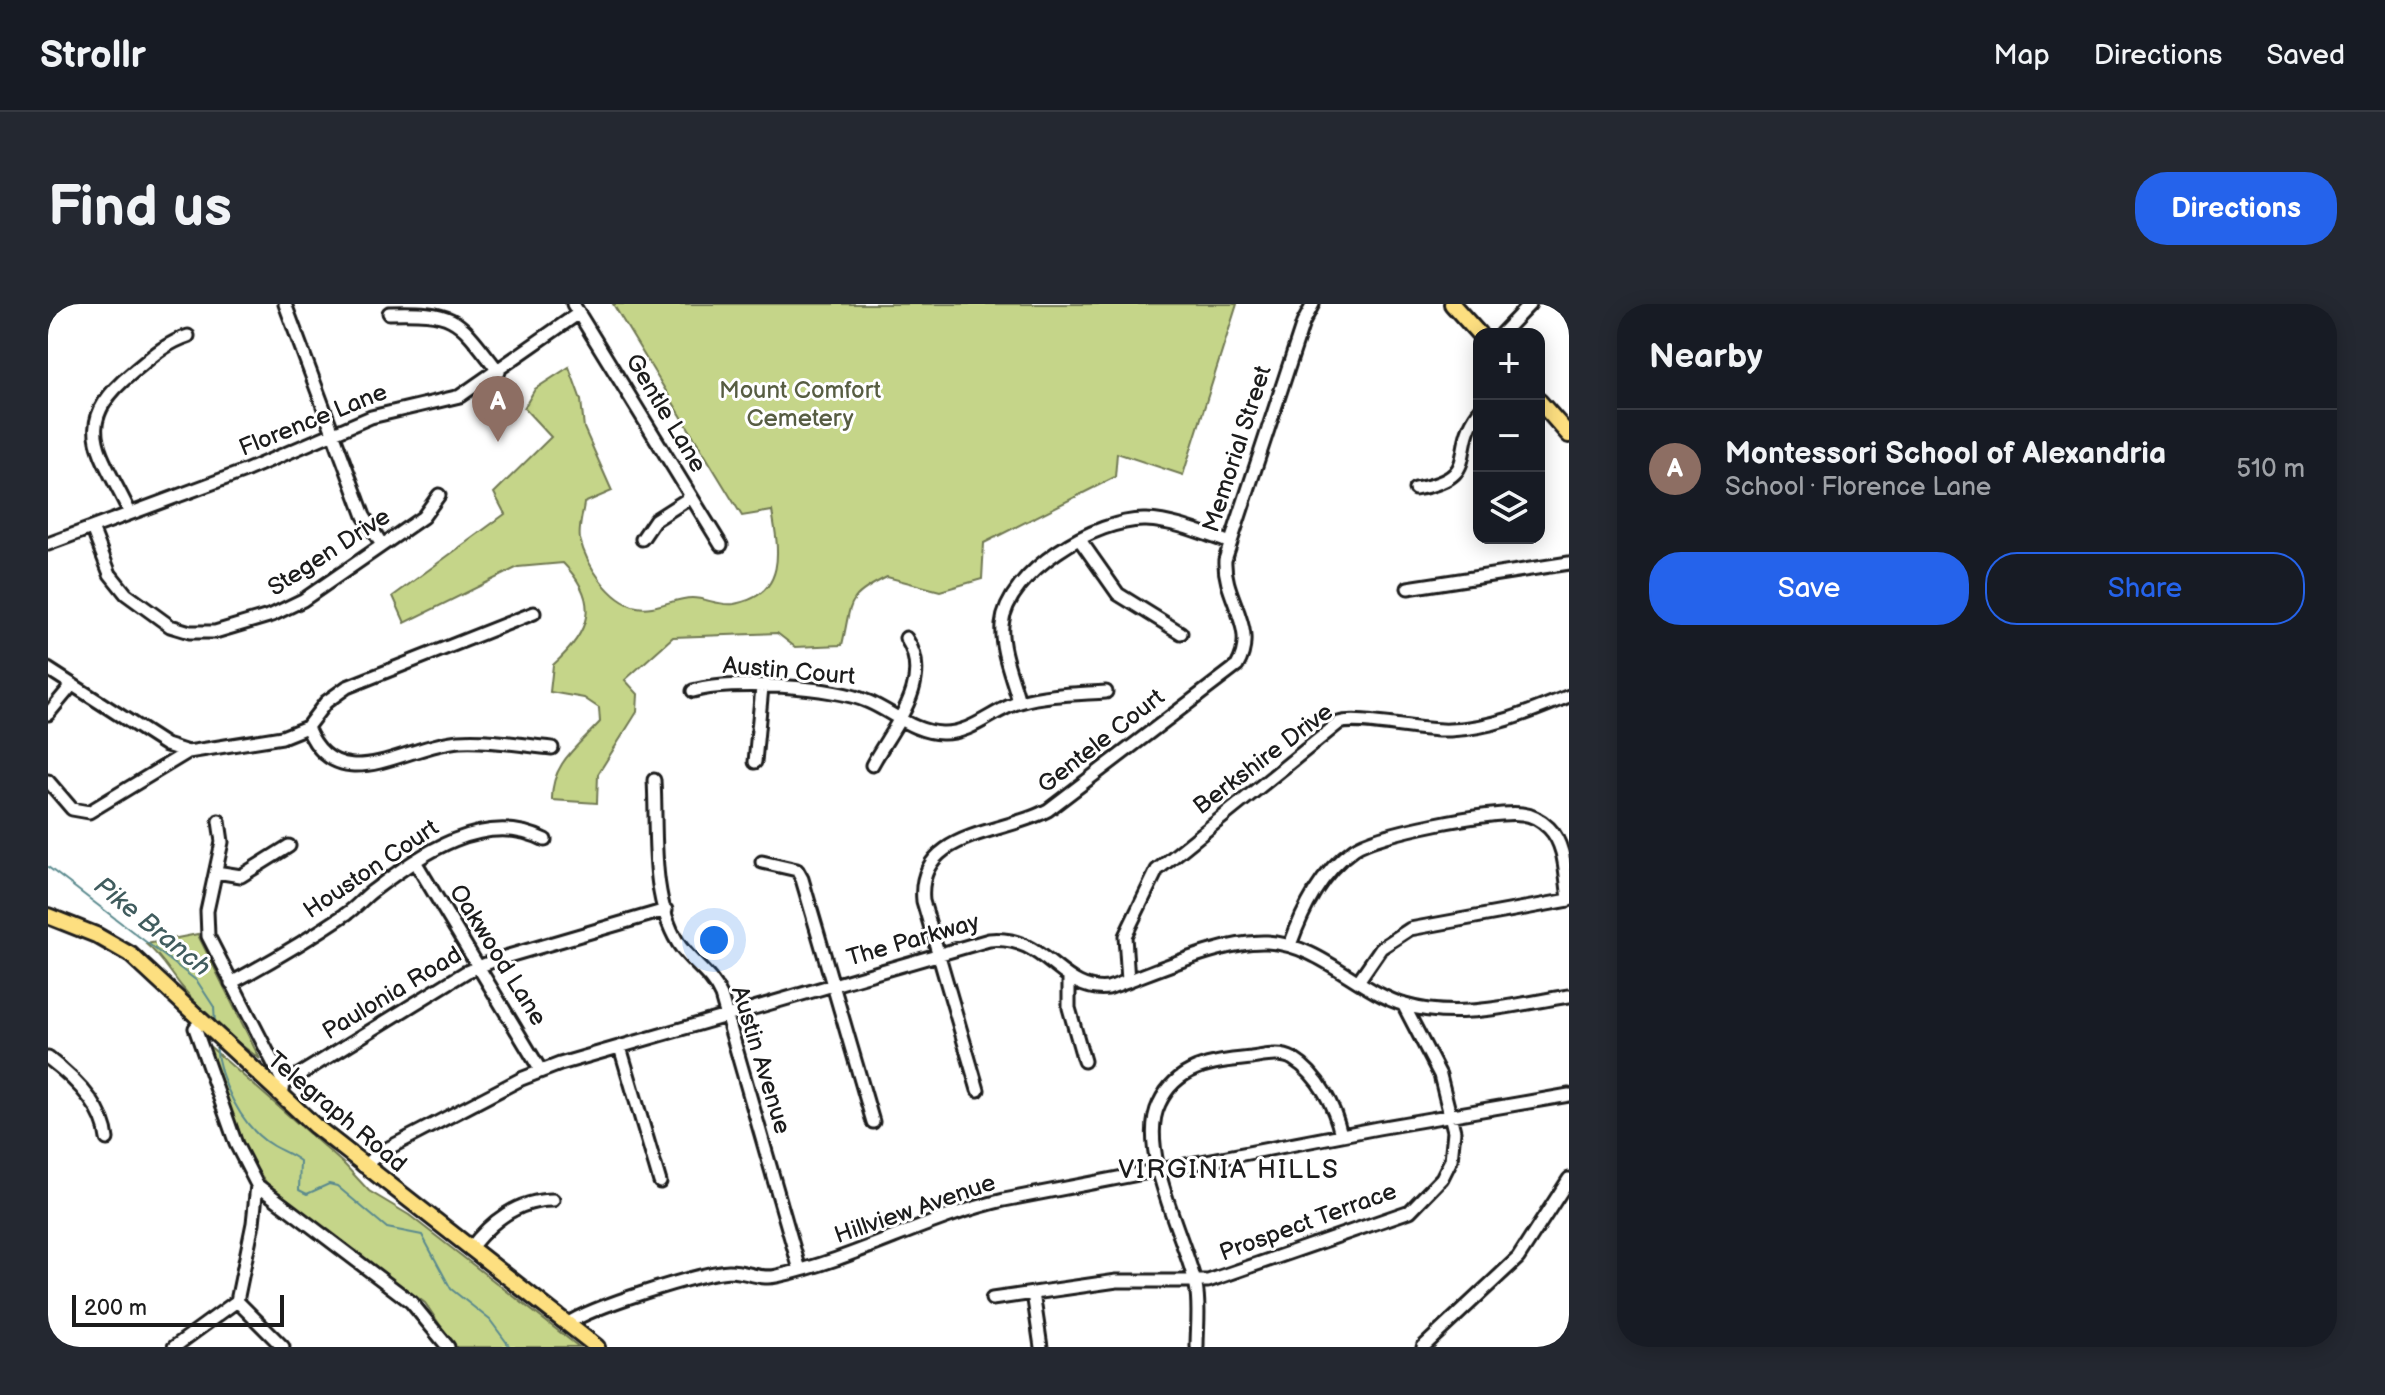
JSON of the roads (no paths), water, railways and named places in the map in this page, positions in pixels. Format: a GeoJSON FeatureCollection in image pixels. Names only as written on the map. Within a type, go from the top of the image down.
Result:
{"type":"FeatureCollection","features":[{"type":"Feature","properties":{"kind":"main road"},"geometry":{"type":"LineString","coordinates":[[1452,304],[1474,328]]}},
{"type":"Feature","properties":{"kind":"main road"},"geometry":{"type":"LineString","coordinates":[[1545,407],[1567,428]]}},
{"type":"Feature","properties":{"kind":"main road","name":"Telegraph Road"},"geometry":{"type":"LineString","coordinates":[[48,916],[96,935],[131,955],[363,1166],[597,1347]]}},
{"type":"Feature","properties":{"kind":"street"},"geometry":{"type":"LineString","coordinates":[[285,304],[364,516],[382,545]]}},
{"type":"Feature","properties":{"kind":"street","name":"Memorial Street"},"geometry":{"type":"LineString","coordinates":[[1242,656],[1245,629],[1225,578],[1228,542],[1303,323],[1313,304]]}},
{"type":"Feature","properties":{"kind":"street"},"geometry":{"type":"LineString","coordinates":[[1507,328],[1530,304]]}},
{"type":"Feature","properties":{"kind":"street","name":"Florence Lane"},"geometry":{"type":"LineString","coordinates":[[48,544],[390,410],[460,396],[499,372],[576,308]]}},
{"type":"Feature","properties":{"kind":"street","name":"Gentle Lane"},"geometry":{"type":"LineString","coordinates":[[576,308],[721,545]]}},
{"type":"Feature","properties":{"kind":"street"},"geometry":{"type":"LineString","coordinates":[[389,313],[436,312],[452,318],[466,329],[499,372]]}},
{"type":"Feature","properties":{"kind":"street"},"geometry":{"type":"LineString","coordinates":[[130,513],[97,441],[96,414],[110,391],[169,342],[188,336]]}},
{"type":"Feature","properties":{"kind":"street"},"geometry":{"type":"LineString","coordinates":[[1415,489],[1442,483],[1455,474],[1462,463],[1473,420]]}},
{"type":"Feature","properties":{"kind":"street","name":"Stegen Drive"},"geometry":{"type":"LineString","coordinates":[[92,528],[110,574],[121,590],[170,626],[190,632],[231,628],[280,612],[317,591],[423,517],[439,495]]}},
{"type":"Feature","properties":{"kind":"street"},"geometry":{"type":"LineString","coordinates":[[642,539],[655,520],[691,497]]}},
{"type":"Feature","properties":{"kind":"street"},"geometry":{"type":"LineString","coordinates":[[1019,702],[1002,637],[1006,606],[1025,578],[1107,525],[1145,520],[1174,524],[1228,542]]}},
{"type":"Feature","properties":{"kind":"street"},"geometry":{"type":"LineString","coordinates":[[1080,540],[1118,594],[1181,633]]}},
{"type":"Feature","properties":{"kind":"street"},"geometry":{"type":"LineString","coordinates":[[1408,588],[1569,563]]}},
{"type":"Feature","properties":{"kind":"street"},"geometry":{"type":"LineString","coordinates":[[48,781],[72,809],[89,812],[188,752],[272,739],[307,727],[326,702],[347,687],[534,613]]}},
{"type":"Feature","properties":{"kind":"street"},"geometry":{"type":"LineString","coordinates":[[872,765],[899,719],[916,675],[916,656],[906,638]]}},
{"type":"Feature","properties":{"kind":"street","name":"Gentele Court"},"geometry":{"type":"LineString","coordinates":[[978,1090],[922,890],[926,871],[937,853],[956,842],[1022,823],[1048,810],[1196,694],[1229,674],[1242,656]]}},
{"type":"Feature","properties":{"kind":"street"},"geometry":{"type":"LineString","coordinates":[[48,669],[166,745],[188,752]]}},
{"type":"Feature","properties":{"kind":"street","name":"Austin Court"},"geometry":{"type":"LineString","coordinates":[[693,691],[721,684],[847,696],[868,702],[929,731],[950,733],[971,727],[1019,702],[1106,692]]}},
{"type":"Feature","properties":{"kind":"street"},"geometry":{"type":"LineString","coordinates":[[48,714],[72,685]]}},
{"type":"Feature","properties":{"kind":"street"},"geometry":{"type":"LineString","coordinates":[[755,762],[762,687]]}},
{"type":"Feature","properties":{"kind":"street","name":"Berkshire Drive"},"geometry":{"type":"LineString","coordinates":[[1128,981],[1125,936],[1157,870],[1339,723],[1351,720],[1425,731],[1472,728],[1515,718],[1569,696]]}},
{"type":"Feature","properties":{"kind":"street"},"geometry":{"type":"LineString","coordinates":[[307,727],[324,754],[352,766],[459,741],[552,748]]}},
{"type":"Feature","properties":{"kind":"street","name":"Austin Avenue"},"geometry":{"type":"LineString","coordinates":[[654,780],[660,887],[666,910],[678,943],[713,981],[727,1015],[800,1270]]}},
{"type":"Feature","properties":{"kind":"street"},"geometry":{"type":"LineString","coordinates":[[1290,945],[1309,899],[1342,860],[1371,839],[1506,814],[1532,817],[1548,827],[1558,841],[1569,899],[1410,929],[1381,948],[1359,980]]}},
{"type":"Feature","properties":{"kind":"street"},"geometry":{"type":"LineString","coordinates":[[219,821],[222,842],[206,928],[283,1090]]}},
{"type":"Feature","properties":{"kind":"street","name":"Houston Court"},"geometry":{"type":"LineString","coordinates":[[231,983],[347,913],[375,889],[459,838],[480,830],[521,831],[545,840]]}},
{"type":"Feature","properties":{"kind":"street"},"geometry":{"type":"LineString","coordinates":[[216,872],[241,876],[289,846]]}},
{"type":"Feature","properties":{"kind":"street"},"geometry":{"type":"LineString","coordinates":[[762,862],[797,870],[802,879],[873,1122]]}},
{"type":"Feature","properties":{"kind":"street","name":"Oakwood Lane"},"geometry":{"type":"LineString","coordinates":[[416,863],[541,1071]]}},
{"type":"Feature","properties":{"kind":"street","name":"Paulonia Road"},"geometry":{"type":"LineString","coordinates":[[283,1090],[480,966],[666,910]]}},
{"type":"Feature","properties":{"kind":"street","name":"The Parkway"},"geometry":{"type":"LineString","coordinates":[[363,1166],[383,1151],[541,1071],[989,940],[1008,939],[1035,949],[1069,977],[1092,988],[1128,981],[1235,945],[1263,942],[1290,945],[1403,1004],[1460,1013],[1569,996]]}},
{"type":"Feature","properties":{"kind":"street"},"geometry":{"type":"LineString","coordinates":[[1069,977],[1069,1008],[1084,1061]]}},
{"type":"Feature","properties":{"kind":"street","name":"Prospect Terrace"},"geometry":{"type":"LineString","coordinates":[[992,1299],[1117,1281],[1208,1281],[1410,1211],[1433,1191],[1448,1167],[1454,1141],[1451,1115],[1440,1075],[1403,1004]]}},
{"type":"Feature","properties":{"kind":"street"},"geometry":{"type":"LineString","coordinates":[[202,1020],[195,1033],[236,1144],[257,1185],[411,1302],[448,1347]]}},
{"type":"Feature","properties":{"kind":"street"},"geometry":{"type":"LineString","coordinates":[[620,1047],[660,1182]]}},
{"type":"Feature","properties":{"kind":"street"},"geometry":{"type":"LineString","coordinates":[[1197,1347],[1195,1282],[1160,1170],[1153,1137],[1159,1104],[1181,1076],[1209,1062],[1276,1055],[1292,1059],[1330,1101],[1341,1135]]}},
{"type":"Feature","properties":{"kind":"street"},"geometry":{"type":"LineString","coordinates":[[48,1058],[89,1098],[104,1122],[107,1139]]}},
{"type":"Feature","properties":{"kind":"street","name":"Hillview Avenue"},"geometry":{"type":"LineString","coordinates":[[567,1324],[589,1310],[724,1272],[763,1277],[800,1270],[859,1252],[982,1205],[1341,1135],[1569,1095]]}},
{"type":"Feature","properties":{"kind":"street"},"geometry":{"type":"LineString","coordinates":[[1423,1347],[1518,1258],[1569,1179]]}},
{"type":"Feature","properties":{"kind":"street"},"geometry":{"type":"LineString","coordinates":[[174,1347],[237,1301],[257,1185]]}},
{"type":"Feature","properties":{"kind":"street"},"geometry":{"type":"LineString","coordinates":[[470,1249],[494,1221],[527,1204],[553,1200]]}},
{"type":"Feature","properties":{"kind":"street"},"geometry":{"type":"LineString","coordinates":[[1033,1293],[1041,1347]]}},
{"type":"Feature","properties":{"kind":"street"},"geometry":{"type":"LineString","coordinates":[[237,1301],[283,1347]]}},
{"type":"Feature","properties":{"kind":"waterway","name":"Pike Branch"},"geometry":{"type":"LineString","coordinates":[[48,867],[197,981],[214,1007],[215,1024]]}},
{"type":"Feature","properties":{"kind":"waterway","name":"Pike Branch"},"geometry":{"type":"LineString","coordinates":[[216,1044],[221,1072],[241,1115],[261,1138],[300,1161],[299,1190],[307,1194],[329,1184],[337,1186],[387,1228],[422,1235],[451,1289],[490,1320],[510,1347]]}},
{"type":"Feature","properties":{"kind":"place","name":"Montessori School of Alexandria"},"geometry":{"type":"Point","coordinates":[498,442]}},
{"type":"Feature","properties":{"kind":"district","name":"VIRGINIA HILLS"},"geometry":{"type":"Point","coordinates":[1229,1170]}},
{"type":"Feature","properties":{"kind":"park label","name":"Mount Comfort Cemetery"},"geometry":{"type":"Point","coordinates":[800,404]}}]}
